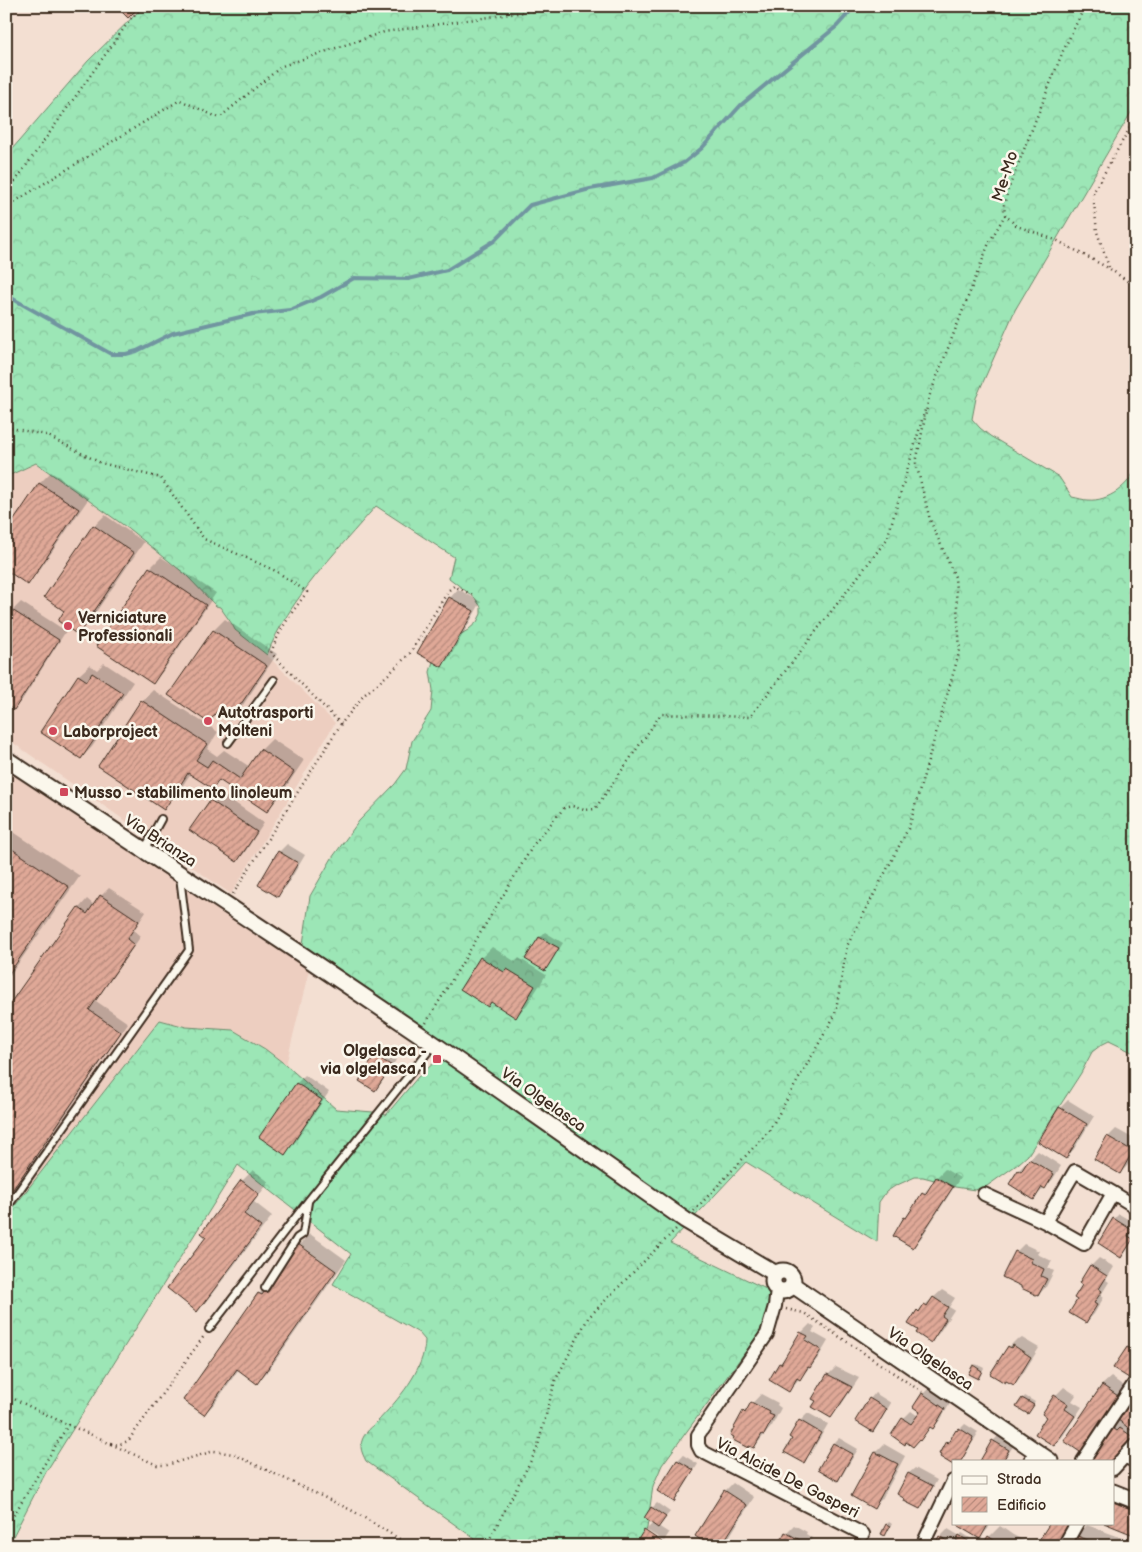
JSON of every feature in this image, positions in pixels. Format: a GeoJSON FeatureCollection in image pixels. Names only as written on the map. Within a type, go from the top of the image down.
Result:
{"type":"FeatureCollection","features":[{"type":"Feature","properties":{"kind":"street","name":"Via Brianza"},"geometry":{"type":"LineString","coordinates":[[6,759],[296,950]]}},
{"type":"Feature","properties":{"kind":"street","name":"Via Olgelasca"},"geometry":{"type":"LineString","coordinates":[[296,950],[420,1034],[685,1220],[776,1274],[784,1270],[790,1273],[794,1280],[793,1285],[1033,1456],[1047,1460]]}},
{"type":"Feature","properties":{"kind":"street"},"geometry":{"type":"LineString","coordinates":[[1045,1222],[1076,1172],[1136,1207]]}},
{"type":"Feature","properties":{"kind":"street"},"geometry":{"type":"LineString","coordinates":[[984,1194],[1045,1222],[1084,1244],[1113,1192]]}},
{"type":"Feature","properties":{"kind":"street"},"geometry":{"type":"LineString","coordinates":[[776,1274],[773,1277],[773,1284],[777,1290],[785,1292],[793,1285]]}},
{"type":"Feature","properties":{"kind":"street","name":"Via Alcide De Gasperi"},"geometry":{"type":"LineString","coordinates":[[777,1290],[775,1306],[767,1334],[702,1428],[698,1435],[698,1445],[701,1451],[863,1534]]}},
{"type":"Feature","properties":{"kind":"street"},"geometry":{"type":"LineString","coordinates":[[1084,1460],[1136,1382]]}},
{"type":"Feature","properties":{"kind":"street"},"geometry":{"type":"LineString","coordinates":[[1114,1469],[1136,1444]]}},
{"type":"Feature","properties":{"kind":"street"},"geometry":{"type":"LineString","coordinates":[[922,1546],[952,1483]]}},
{"type":"Feature","properties":{"kind":"street"},"geometry":{"type":"LineString","coordinates":[[1114,1492],[1136,1501]]}},
{"type":"Feature","properties":{"kind":"street"},"geometry":{"type":"LineString","coordinates":[[1064,1546],[1076,1524]]}},
{"type":"Feature","properties":{"kind":"lane"},"geometry":{"type":"LineString","coordinates":[[228,743],[274,680]]}},
{"type":"Feature","properties":{"kind":"lane"},"geometry":{"type":"LineString","coordinates":[[144,850],[161,819]]}},
{"type":"Feature","properties":{"kind":"lane"},"geometry":{"type":"LineString","coordinates":[[6,1209],[189,950],[179,873]]}},
{"type":"Feature","properties":{"kind":"lane"},"geometry":{"type":"LineString","coordinates":[[209,1329],[308,1201],[434,1044]]}},
{"type":"Feature","properties":{"kind":"lane"},"geometry":{"type":"LineString","coordinates":[[264,1288],[297,1238],[303,1234],[308,1201]]}},
{"type":"Feature","properties":{"kind":"lane"},"geometry":{"type":"LineString","coordinates":[[1123,1459],[1136,1465]]}},
{"type":"Feature","properties":{"kind":"path"},"geometry":{"type":"LineString","coordinates":[[6,194],[132,17],[144,6]]}},
{"type":"Feature","properties":{"kind":"path"},"geometry":{"type":"LineString","coordinates":[[6,207],[180,100],[219,118],[282,66],[384,32],[567,6]]}},
{"type":"Feature","properties":{"kind":"path","name":"Me-Mo"},"geometry":{"type":"LineString","coordinates":[[1086,6],[1062,51],[1008,190],[1004,205],[1005,215],[1017,226],[1058,241],[1110,269],[1136,287]]}},
{"type":"Feature","properties":{"kind":"path"},"geometry":{"type":"LineString","coordinates":[[1110,269],[1097,232],[1093,193],[1136,117]]}},
{"type":"Feature","properties":{"kind":"path"},"geometry":{"type":"LineString","coordinates":[[420,1034],[534,844],[564,808],[572,806],[584,810],[595,809],[661,714],[750,717],[887,539],[929,397],[989,243],[1005,215]]}},
{"type":"Feature","properties":{"kind":"path"},"geometry":{"type":"LineString","coordinates":[[486,1546],[538,1449],[555,1380],[588,1318],[769,1132],[835,1015],[847,946],[909,828],[960,650],[955,578],[930,520],[916,464],[929,397]]}},
{"type":"Feature","properties":{"kind":"path"},"geometry":{"type":"LineString","coordinates":[[6,427],[46,435],[101,463],[161,478],[204,539],[276,571],[308,592],[286,621],[276,638],[271,652],[341,724]]}},
{"type":"Feature","properties":{"kind":"path"},"geometry":{"type":"LineString","coordinates":[[227,904],[341,724],[364,695],[410,653],[449,590],[454,586],[473,596]]}},
{"type":"Feature","properties":{"kind":"path"},"geometry":{"type":"LineString","coordinates":[[775,1306],[804,1313],[922,1392]]}},
{"type":"Feature","properties":{"kind":"path"},"geometry":{"type":"LineString","coordinates":[[102,1440],[118,1444],[128,1441],[209,1329]]}},
{"type":"Feature","properties":{"kind":"path"},"geometry":{"type":"LineString","coordinates":[[6,1395],[157,1465],[167,1465],[214,1451],[233,1454],[353,1511],[411,1546]]}},
{"type":"Feature","properties":{"kind":"path"},"geometry":{"type":"LineString","coordinates":[[6,1528],[68,1425]]}},
{"type":"Feature","properties":{"kind":"shaded area"},"geometry":{"type":"Polygon","coordinates":[[[36,463],[129,529],[185,574],[216,606],[220,607],[235,630],[267,655],[335,723],[231,894],[6,738],[6,477],[36,463]]]}},
{"type":"Feature","properties":{"kind":"shaded area"},"geometry":{"type":"Polygon","coordinates":[[[6,770],[309,970],[286,1065],[265,1049],[233,1030],[186,1027],[160,1021],[6,1217],[6,770]]]}},
{"type":"Feature","properties":{"kind":"green space"},"geometry":{"type":"Polygon","coordinates":[[[144,6],[1136,6],[1136,104],[1015,310],[976,398],[972,419],[990,436],[1059,477],[1072,497],[1096,500],[1110,495],[1129,480],[1136,467],[1136,1054],[1109,1041],[1092,1052],[1081,1073],[1028,1155],[987,1186],[975,1190],[955,1187],[923,1177],[915,1177],[886,1192],[879,1202],[877,1242],[746,1162],[670,1243],[785,1298],[662,1465],[653,1486],[647,1528],[640,1546],[471,1546],[475,1539],[366,1461],[361,1449],[361,1443],[366,1433],[393,1405],[415,1374],[424,1351],[425,1340],[419,1333],[333,1284],[351,1254],[238,1165],[46,1472],[8,1546],[6,1546],[6,1217],[160,1020],[186,1027],[233,1030],[265,1049],[286,1065],[336,1109],[386,1115],[418,1077],[436,1061],[434,1045],[302,951],[310,896],[332,858],[359,821],[395,784],[406,769],[412,741],[431,711],[433,690],[430,672],[435,654],[451,640],[468,630],[477,622],[481,614],[481,607],[475,598],[449,578],[454,557],[376,506],[330,558],[301,595],[276,635],[267,655],[235,630],[220,607],[216,606],[185,574],[129,529],[36,463],[6,477],[6,156],[88,61],[144,6]]]}},
{"type":"Feature","properties":{"kind":"building"},"geometry":{"type":"Polygon","coordinates":[[[116,6],[140,6],[128,18],[116,6]]]}},
{"type":"Feature","properties":{"kind":"building"},"geometry":{"type":"Polygon","coordinates":[[[39,483],[79,509],[28,585],[6,570],[6,532],[39,483]]]}},
{"type":"Feature","properties":{"kind":"building"},"geometry":{"type":"Polygon","coordinates":[[[93,525],[134,553],[78,635],[58,621],[64,611],[44,597],[93,525]]]}},
{"type":"Feature","properties":{"kind":"building"},"geometry":{"type":"Polygon","coordinates":[[[149,567],[206,605],[153,684],[96,646],[149,567]]]}},
{"type":"Feature","properties":{"kind":"building"},"geometry":{"type":"Polygon","coordinates":[[[449,597],[474,611],[442,667],[417,653],[449,597]]]}},
{"type":"Feature","properties":{"kind":"building"},"geometry":{"type":"Polygon","coordinates":[[[12,610],[59,640],[14,710],[6,705],[6,619],[12,610]]]}},
{"type":"Feature","properties":{"kind":"building"},"geometry":{"type":"Polygon","coordinates":[[[213,630],[267,666],[230,720],[217,711],[209,723],[168,695],[213,630]]]}},
{"type":"Feature","properties":{"kind":"building"},"geometry":{"type":"Polygon","coordinates":[[[92,673],[123,693],[81,759],[40,732],[78,675],[87,681],[92,673]]]}},
{"type":"Feature","properties":{"kind":"building"},"geometry":{"type":"Polygon","coordinates":[[[141,700],[207,744],[196,760],[207,767],[212,760],[240,779],[260,749],[294,772],[267,812],[219,780],[213,789],[188,773],[164,810],[98,766],[141,700]]]}},
{"type":"Feature","properties":{"kind":"building"},"geometry":{"type":"Polygon","coordinates":[[[210,800],[257,832],[237,862],[189,830],[210,800]]]}},
{"type":"Feature","properties":{"kind":"building"},"geometry":{"type":"Polygon","coordinates":[[[6,845],[69,887],[6,978],[6,845]]]}},
{"type":"Feature","properties":{"kind":"building"},"geometry":{"type":"Polygon","coordinates":[[[278,851],[298,863],[278,897],[258,885],[278,851]]]}},
{"type":"Feature","properties":{"kind":"building"},"geometry":{"type":"Polygon","coordinates":[[[100,895],[139,921],[127,939],[134,945],[89,1010],[121,1032],[9,1195],[6,1193],[6,1009],[78,907],[87,914],[100,895]]]}},
{"type":"Feature","properties":{"kind":"building"},"geometry":{"type":"Polygon","coordinates":[[[539,937],[559,948],[545,971],[525,959],[539,937]]]}},
{"type":"Feature","properties":{"kind":"building"},"geometry":{"type":"Polygon","coordinates":[[[480,957],[504,972],[507,969],[535,986],[516,1018],[491,1002],[488,1007],[460,989],[480,957]]]}},
{"type":"Feature","properties":{"kind":"building"},"geometry":{"type":"Polygon","coordinates":[[[375,1055],[392,1066],[375,1091],[359,1081],[375,1055]]]}},
{"type":"Feature","properties":{"kind":"building"},"geometry":{"type":"Polygon","coordinates":[[[296,1083],[322,1100],[285,1155],[259,1137],[296,1083]]]}},
{"type":"Feature","properties":{"kind":"building"},"geometry":{"type":"Polygon","coordinates":[[[1059,1107],[1087,1124],[1066,1159],[1038,1142],[1059,1107]]]}},
{"type":"Feature","properties":{"kind":"building"},"geometry":{"type":"Polygon","coordinates":[[[1107,1136],[1133,1151],[1120,1174],[1094,1159],[1107,1136]]]}},
{"type":"Feature","properties":{"kind":"building"},"geometry":{"type":"Polygon","coordinates":[[[1029,1159],[1054,1174],[1045,1189],[1042,1187],[1034,1200],[1009,1184],[1018,1170],[1021,1172],[1029,1159]]]}},
{"type":"Feature","properties":{"kind":"building"},"geometry":{"type":"Polygon","coordinates":[[[936,1177],[953,1187],[913,1248],[893,1236],[904,1217],[906,1218],[922,1193],[925,1195],[936,1177]]]}},
{"type":"Feature","properties":{"kind":"building"},"geometry":{"type":"Polygon","coordinates":[[[241,1180],[259,1194],[244,1214],[261,1227],[197,1312],[167,1288],[206,1237],[201,1233],[241,1180]]]}},
{"type":"Feature","properties":{"kind":"building"},"geometry":{"type":"Polygon","coordinates":[[[1113,1218],[1132,1230],[1128,1236],[1133,1239],[1121,1258],[1098,1243],[1113,1218]]]}},
{"type":"Feature","properties":{"kind":"building"},"geometry":{"type":"Polygon","coordinates":[[[298,1244],[336,1271],[257,1384],[237,1369],[204,1415],[183,1400],[258,1293],[262,1295],[298,1244]]]}},
{"type":"Feature","properties":{"kind":"building"},"geometry":{"type":"Polygon","coordinates":[[[1015,1251],[1032,1259],[1030,1262],[1044,1269],[1041,1276],[1047,1279],[1038,1296],[1002,1277],[1015,1251]]]}},
{"type":"Feature","properties":{"kind":"building"},"geometry":{"type":"Polygon","coordinates":[[[1090,1265],[1107,1276],[1099,1289],[1102,1291],[1094,1303],[1097,1305],[1086,1323],[1069,1313],[1077,1300],[1074,1298],[1082,1285],[1079,1283],[1090,1265]]]}},
{"type":"Feature","properties":{"kind":"building"},"geometry":{"type":"Polygon","coordinates":[[[933,1297],[948,1307],[942,1316],[946,1319],[931,1343],[916,1333],[918,1330],[908,1324],[917,1310],[919,1312],[924,1304],[927,1306],[933,1297]]]}},
{"type":"Feature","properties":{"kind":"building"},"geometry":{"type":"Polygon","coordinates":[[[800,1332],[808,1336],[805,1340],[821,1350],[810,1368],[808,1367],[800,1380],[797,1378],[789,1392],[769,1380],[800,1332]]]}},
{"type":"Feature","properties":{"kind":"building"},"geometry":{"type":"Polygon","coordinates":[[[1013,1345],[1031,1357],[1014,1385],[1006,1381],[1005,1383],[990,1374],[1008,1346],[1011,1348],[1013,1345]]]}},
{"type":"Feature","properties":{"kind":"building"},"geometry":{"type":"Polygon","coordinates":[[[1127,1347],[1136,1351],[1136,1374],[1132,1380],[1113,1368],[1127,1347]]]}},
{"type":"Feature","properties":{"kind":"building"},"geometry":{"type":"Polygon","coordinates":[[[916,1352],[928,1360],[924,1365],[913,1357],[916,1352]]]}},
{"type":"Feature","properties":{"kind":"building"},"geometry":{"type":"Polygon","coordinates":[[[973,1365],[982,1371],[978,1379],[968,1374],[973,1365]]]}},
{"type":"Feature","properties":{"kind":"building"},"geometry":{"type":"Polygon","coordinates":[[[827,1374],[852,1387],[831,1418],[812,1407],[816,1401],[812,1399],[827,1374]]]}},
{"type":"Feature","properties":{"kind":"building"},"geometry":{"type":"Polygon","coordinates":[[[1102,1385],[1121,1398],[1083,1454],[1064,1441],[1102,1385]]]}},
{"type":"Feature","properties":{"kind":"building"},"geometry":{"type":"Polygon","coordinates":[[[922,1393],[945,1409],[933,1429],[930,1427],[913,1447],[906,1442],[905,1445],[891,1435],[902,1418],[911,1424],[920,1412],[913,1407],[922,1393]]]}},
{"type":"Feature","properties":{"kind":"building"},"geometry":{"type":"Polygon","coordinates":[[[1054,1395],[1068,1404],[1065,1409],[1075,1416],[1054,1446],[1035,1434],[1046,1417],[1042,1414],[1054,1395]]]}},
{"type":"Feature","properties":{"kind":"building"},"geometry":{"type":"Polygon","coordinates":[[[1136,1395],[1136,1434],[1117,1419],[1136,1395]]]}},
{"type":"Feature","properties":{"kind":"building"},"geometry":{"type":"Polygon","coordinates":[[[869,1398],[887,1409],[873,1432],[855,1421],[869,1398]]]}},
{"type":"Feature","properties":{"kind":"building"},"geometry":{"type":"Polygon","coordinates":[[[1022,1398],[1034,1405],[1028,1414],[1016,1407],[1022,1398]]]}},
{"type":"Feature","properties":{"kind":"building"},"geometry":{"type":"Polygon","coordinates":[[[751,1402],[774,1416],[764,1435],[762,1434],[754,1448],[749,1446],[748,1448],[733,1440],[734,1437],[730,1435],[743,1411],[745,1413],[751,1402]]]}},
{"type":"Feature","properties":{"kind":"building"},"geometry":{"type":"Polygon","coordinates":[[[799,1420],[821,1433],[804,1463],[784,1452],[792,1439],[789,1437],[799,1420]]]}},
{"type":"Feature","properties":{"kind":"building"},"geometry":{"type":"Polygon","coordinates":[[[1110,1426],[1117,1431],[1120,1428],[1133,1437],[1114,1462],[1114,1460],[1087,1460],[1110,1426]]]}},
{"type":"Feature","properties":{"kind":"building"},"geometry":{"type":"Polygon","coordinates":[[[959,1428],[973,1437],[973,1440],[962,1460],[952,1460],[952,1464],[940,1457],[941,1455],[939,1454],[946,1441],[948,1443],[959,1428]]]}},
{"type":"Feature","properties":{"kind":"building"},"geometry":{"type":"Polygon","coordinates":[[[992,1440],[1009,1450],[1004,1460],[981,1460],[992,1440]]]}},
{"type":"Feature","properties":{"kind":"building"},"geometry":{"type":"Polygon","coordinates":[[[833,1443],[853,1454],[838,1481],[818,1469],[833,1443]]]}},
{"type":"Feature","properties":{"kind":"building"},"geometry":{"type":"Polygon","coordinates":[[[875,1452],[898,1464],[874,1509],[851,1496],[875,1452]]]}},
{"type":"Feature","properties":{"kind":"building"},"geometry":{"type":"Polygon","coordinates":[[[677,1460],[694,1470],[674,1502],[657,1491],[677,1460]]]}},
{"type":"Feature","properties":{"kind":"building"},"geometry":{"type":"Polygon","coordinates":[[[908,1473],[933,1486],[920,1509],[904,1501],[905,1499],[897,1494],[908,1473]]]}},
{"type":"Feature","properties":{"kind":"building"},"geometry":{"type":"Polygon","coordinates":[[[724,1490],[747,1505],[721,1546],[709,1546],[695,1536],[724,1490]]]}},
{"type":"Feature","properties":{"kind":"building"},"geometry":{"type":"Polygon","coordinates":[[[1114,1502],[1136,1511],[1136,1536],[1106,1524],[1114,1524],[1114,1502]]]}},
{"type":"Feature","properties":{"kind":"building"},"geometry":{"type":"Polygon","coordinates":[[[651,1507],[666,1517],[658,1528],[644,1518],[651,1507]]]}},
{"type":"Feature","properties":{"kind":"building"},"geometry":{"type":"Polygon","coordinates":[[[886,1524],[890,1526],[885,1536],[881,1534],[886,1524]]]}},
{"type":"Feature","properties":{"kind":"building"},"geometry":{"type":"Polygon","coordinates":[[[959,1524],[988,1524],[980,1539],[958,1526],[959,1524]]]}},
{"type":"Feature","properties":{"kind":"building"},"geometry":{"type":"Polygon","coordinates":[[[1049,1524],[1074,1524],[1063,1546],[1035,1546],[1049,1524]]]}},
{"type":"Feature","properties":{"kind":"building"},"geometry":{"type":"Polygon","coordinates":[[[644,1530],[662,1542],[659,1546],[634,1546],[644,1530]]]}},
{"type":"Feature","properties":{"kind":"building"},"geometry":{"type":"Polygon","coordinates":[[[785,1532],[800,1540],[799,1543],[805,1546],[778,1546],[785,1532]]]}},
{"type":"Feature","properties":{"kind":"building"},"geometry":{"type":"Polygon","coordinates":[[[959,1535],[968,1541],[965,1546],[956,1540],[959,1535]]]}},
{"type":"Feature","properties":{"kind":"building"},"geometry":{"type":"Polygon","coordinates":[[[1075,1535],[1103,1546],[1069,1546],[1075,1535]]]}},
{"type":"Feature","properties":{"kind":"building"},"geometry":{"type":"Polygon","coordinates":[[[939,1536],[955,1546],[934,1546],[939,1536]]]}},
{"type":"Feature","properties":{"kind":"building"},"geometry":{"type":"Polygon","coordinates":[[[988,1536],[1002,1546],[982,1546],[988,1536]]]}},
{"type":"Feature","properties":{"kind":"waterway"},"geometry":{"type":"LineString","coordinates":[[6,295],[111,354],[126,354],[137,351],[173,333],[253,314],[290,310],[321,297],[354,278],[408,279],[447,270],[494,241],[530,205],[590,189],[653,178],[685,162],[702,148],[741,105],[837,26],[855,6]]}},
{"type":"Feature","properties":{"kind":"place","name":"Verniciature Professionali"},"geometry":{"type":"Point","coordinates":[68,626]}},
{"type":"Feature","properties":{"kind":"place","name":"Autotrasporti Molteni"},"geometry":{"type":"Point","coordinates":[208,721]}},
{"type":"Feature","properties":{"kind":"place","name":"Laborproject"},"geometry":{"type":"Point","coordinates":[53,731]}},
{"type":"Feature","properties":{"kind":"place","name":"Musso - stabilimento linoleum"},"geometry":{"type":"Point","coordinates":[64,792]}},
{"type":"Feature","properties":{"kind":"place","name":"Olgelasca - via olgelasca 1"},"geometry":{"type":"Point","coordinates":[437,1059]}}]}
